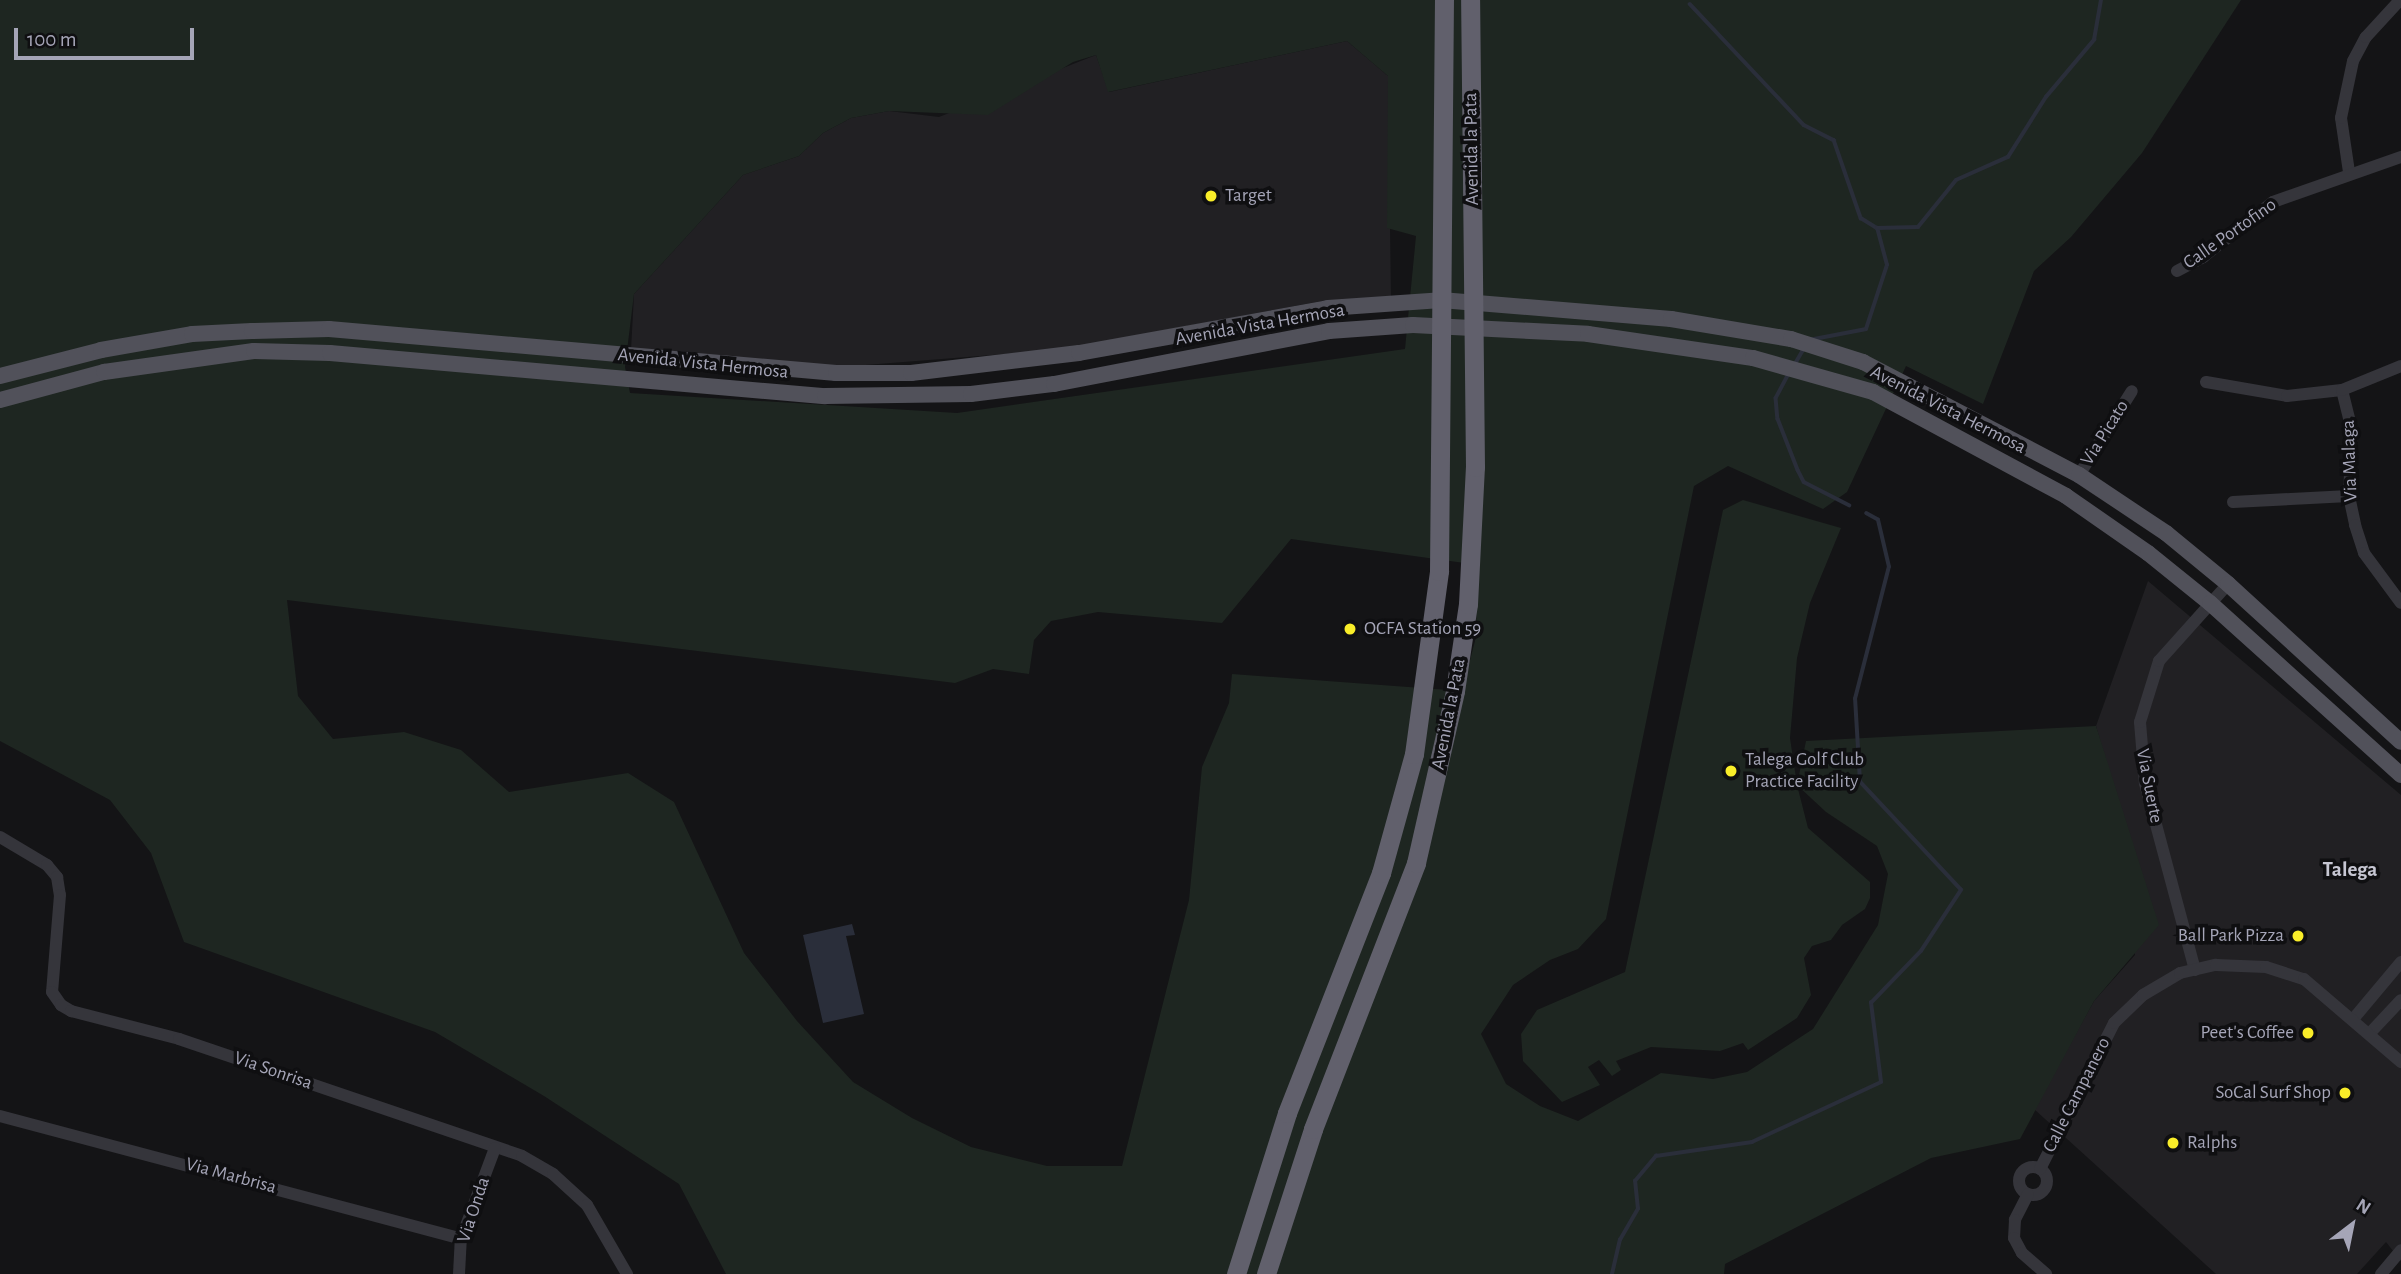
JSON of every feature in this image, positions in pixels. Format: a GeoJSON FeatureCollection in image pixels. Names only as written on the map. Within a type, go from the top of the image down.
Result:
{"type":"FeatureCollection","features":[{"type":"Feature","properties":{"kind":"highway","name":"Avenida la Pata"},"geometry":{"type":"LineString","coordinates":[[1236,1274],[1287,1113],[1381,873],[1414,754],[1439,571],[1444,0]]}},
{"type":"Feature","properties":{"kind":"highway","name":"Avenida la Pata"},"geometry":{"type":"LineString","coordinates":[[1266,1274],[1313,1129],[1416,863],[1443,752],[1471,567],[1474,301],[1470,0]]}},
{"type":"Feature","properties":{"kind":"main road","name":"Avenida Vista Hermosa"},"geometry":{"type":"LineString","coordinates":[[0,376],[101,350],[192,334],[329,329],[836,373],[911,373],[1079,353],[1328,307],[1441,300],[1474,301],[1671,319],[1826,350],[1892,375],[2079,475],[2166,533],[2228,584],[2401,742]]}},
{"type":"Feature","properties":{"kind":"main road","name":"Avenida Vista Hermosa"},"geometry":{"type":"LineString","coordinates":[[0,400],[104,372],[254,351],[330,353],[803,395],[971,394],[1054,384],[1329,331],[1441,324],[1666,345],[1819,373],[1873,392],[2066,496],[2148,553],[2210,603],[2401,775]]}},
{"type":"Feature","properties":{"kind":"street"},"geometry":{"type":"LineString","coordinates":[[2349,172],[2341,118],[2353,61],[2366,37],[2400,0]]}},
{"type":"Feature","properties":{"kind":"street","name":"Calle Portofino"},"geometry":{"type":"LineString","coordinates":[[2177,271],[2203,257],[2273,202],[2349,172],[2401,156]]}},
{"type":"Feature","properties":{"kind":"street"},"geometry":{"type":"LineString","coordinates":[[2206,382],[2287,396],[2342,390],[2401,366]]}},
{"type":"Feature","properties":{"kind":"street","name":"Via Malaga"},"geometry":{"type":"LineString","coordinates":[[2342,390],[2352,430],[2349,496],[2364,553],[2401,603]]}},
{"type":"Feature","properties":{"kind":"street","name":"Via Picato"},"geometry":{"type":"LineString","coordinates":[[2079,475],[2132,391]]}},
{"type":"Feature","properties":{"kind":"street"},"geometry":{"type":"LineString","coordinates":[[2233,502],[2349,496]]}},
{"type":"Feature","properties":{"kind":"street","name":"Via Suerte"},"geometry":{"type":"LineString","coordinates":[[2195,970],[2145,783],[2140,722],[2159,661],[2228,584]]}},
{"type":"Feature","properties":{"kind":"street","name":"Via Sonrisa"},"geometry":{"type":"LineString","coordinates":[[0,837],[47,865],[57,877],[60,895],[52,992],[71,1012],[179,1039],[495,1148],[553,1174],[587,1205],[627,1274]]}},
{"type":"Feature","properties":{"kind":"street"},"geometry":{"type":"LineString","coordinates":[[2354,1018],[2401,962]]}},
{"type":"Feature","properties":{"kind":"street","name":"Calle Campanero"},"geometry":{"type":"LineString","coordinates":[[2040,1169],[2114,1023],[2143,995],[2195,970],[2216,965],[2268,967],[2304,979],[2354,1018],[2401,1062]]}},
{"type":"Feature","properties":{"kind":"street"},"geometry":{"type":"LineString","coordinates":[[2370,1033],[2401,1000]]}},
{"type":"Feature","properties":{"kind":"street","name":"Via Marbrisa"},"geometry":{"type":"LineString","coordinates":[[0,1116],[461,1239]]}},
{"type":"Feature","properties":{"kind":"street","name":"Via Onda"},"geometry":{"type":"LineString","coordinates":[[459,1274],[461,1239],[495,1148]]}},
{"type":"Feature","properties":{"kind":"street"},"geometry":{"type":"LineString","coordinates":[[2031,1168],[2040,1169],[2046,1185],[2037,1194],[2028,1194],[2020,1184],[2021,1175],[2031,1168]]}},
{"type":"Feature","properties":{"kind":"street"},"geometry":{"type":"LineString","coordinates":[[2028,1194],[2015,1220],[2014,1238],[2022,1253],[2046,1274]]}},
{"type":"Feature","properties":{"kind":"street"},"geometry":{"type":"LineString","coordinates":[[2381,1274],[2401,1250]]}},
{"type":"Feature","properties":{"kind":"shaded area"},"geometry":{"type":"Polygon","coordinates":[[[0,0],[2241,0],[2142,153],[2071,237],[2034,271],[1983,404],[1906,366],[1847,492],[1823,509],[1728,466],[1694,486],[1606,919],[1578,949],[1550,960],[1513,985],[1481,1034],[1506,1084],[1540,1106],[1578,1121],[1661,1073],[1713,1079],[1747,1072],[1813,1029],[1878,925],[1888,874],[1877,846],[1826,812],[1797,785],[1806,741],[2096,726],[2159,925],[2094,1001],[2020,1139],[1931,1158],[1725,1264],[1724,1274],[726,1274],[679,1184],[544,1096],[435,1032],[184,942],[151,853],[110,800],[0,741],[0,0]],[[1347,41],[1108,92],[1096,55],[1073,62],[988,115],[889,111],[851,118],[823,133],[799,156],[743,175],[634,294],[625,367],[630,393],[957,413],[1405,349],[1416,236],[1387,228],[1388,76],[1347,41]],[[1291,539],[1222,623],[1098,612],[1051,621],[1034,640],[1029,674],[993,669],[955,683],[287,600],[298,696],[333,739],[404,732],[461,750],[509,792],[628,773],[674,802],[744,953],[797,1021],[853,1082],[912,1118],[971,1147],[1047,1166],[1122,1166],[1189,900],[1202,767],[1229,703],[1232,674],[1462,691],[1475,641],[1479,565],[1291,539]]]}},
{"type":"Feature","properties":{"kind":"shaded area"},"geometry":{"type":"Polygon","coordinates":[[[1347,41],[1388,76],[1391,300],[1322,301],[1057,350],[840,367],[631,350],[634,294],[743,175],[799,156],[823,133],[851,118],[889,111],[939,117],[1096,55],[1109,92],[1347,41]]]}},
{"type":"Feature","properties":{"kind":"shaded area","name":"Talega Golf Club Practice Facility"},"geometry":{"type":"Polygon","coordinates":[[[1743,500],[1841,528],[1810,603],[1797,658],[1790,738],[1797,785],[1808,828],[1870,882],[1870,898],[1865,909],[1842,925],[1831,940],[1812,946],[1804,958],[1811,995],[1797,1018],[1748,1050],[1743,1043],[1720,1051],[1651,1047],[1616,1061],[1621,1070],[1612,1076],[1599,1060],[1588,1067],[1600,1085],[1562,1102],[1523,1061],[1521,1034],[1537,1010],[1625,972],[1723,510],[1743,500]]]}},
{"type":"Feature","properties":{"kind":"shaded area"},"geometry":{"type":"Polygon","coordinates":[[[2148,581],[2401,795],[2401,1261],[2386,1242],[2357,1274],[2216,1274],[2034,1109],[2094,1001],[2135,955],[2115,792],[2096,726],[2148,581]]]}},
{"type":"Feature","properties":{"kind":"water"},"geometry":{"type":"Polygon","coordinates":[[[852,924],[855,935],[846,936],[864,1014],[823,1023],[803,935],[852,924]]]}},
{"type":"Feature","properties":{"kind":"waterway"},"geometry":{"type":"LineString","coordinates":[[1809,340],[1866,329],[1887,265],[1877,228],[1918,227],[1956,180],[2008,157],[2046,97],[2094,40],[2101,0]]}},
{"type":"Feature","properties":{"kind":"waterway"},"geometry":{"type":"LineString","coordinates":[[1690,4],[1804,125],[1834,140],[1861,218],[1877,228]]}},
{"type":"Feature","properties":{"kind":"waterway"},"geometry":{"type":"LineString","coordinates":[[1795,364],[1805,347]]}},
{"type":"Feature","properties":{"kind":"waterway"},"geometry":{"type":"LineString","coordinates":[[1789,374],[1776,398],[1778,419],[1798,470],[1804,482],[1849,505]]}},
{"type":"Feature","properties":{"kind":"waterway"},"geometry":{"type":"LineString","coordinates":[[1612,1274],[1620,1240],[1638,1209],[1635,1181],[1656,1156],[1752,1142],[1881,1082],[1871,1003],[1921,951],[1961,890],[1860,782],[1855,699],[1889,567],[1878,520],[1867,514]]}},
{"type":"Feature","properties":{"kind":"place","name":"Target"},"geometry":{"type":"Point","coordinates":[1211,196]}},
{"type":"Feature","properties":{"kind":"place","name":"OCFA Station 59"},"geometry":{"type":"Point","coordinates":[1350,629]}},
{"type":"Feature","properties":{"kind":"place","name":"Talega Golf Club Practice Facility"},"geometry":{"type":"Point","coordinates":[1731,771]}},
{"type":"Feature","properties":{"kind":"place","name":"Ball Park Pizza"},"geometry":{"type":"Point","coordinates":[2298,936]}},
{"type":"Feature","properties":{"kind":"place","name":"Peet's Coffee"},"geometry":{"type":"Point","coordinates":[2308,1033]}},
{"type":"Feature","properties":{"kind":"place","name":"SoCal Surf Shop"},"geometry":{"type":"Point","coordinates":[2345,1093]}},
{"type":"Feature","properties":{"kind":"place","name":"Ralphs"},"geometry":{"type":"Point","coordinates":[2173,1143]}},
{"type":"Feature","properties":{"kind":"district","name":"Talega"},"geometry":{"type":"Point","coordinates":[2350,870]}}]}
